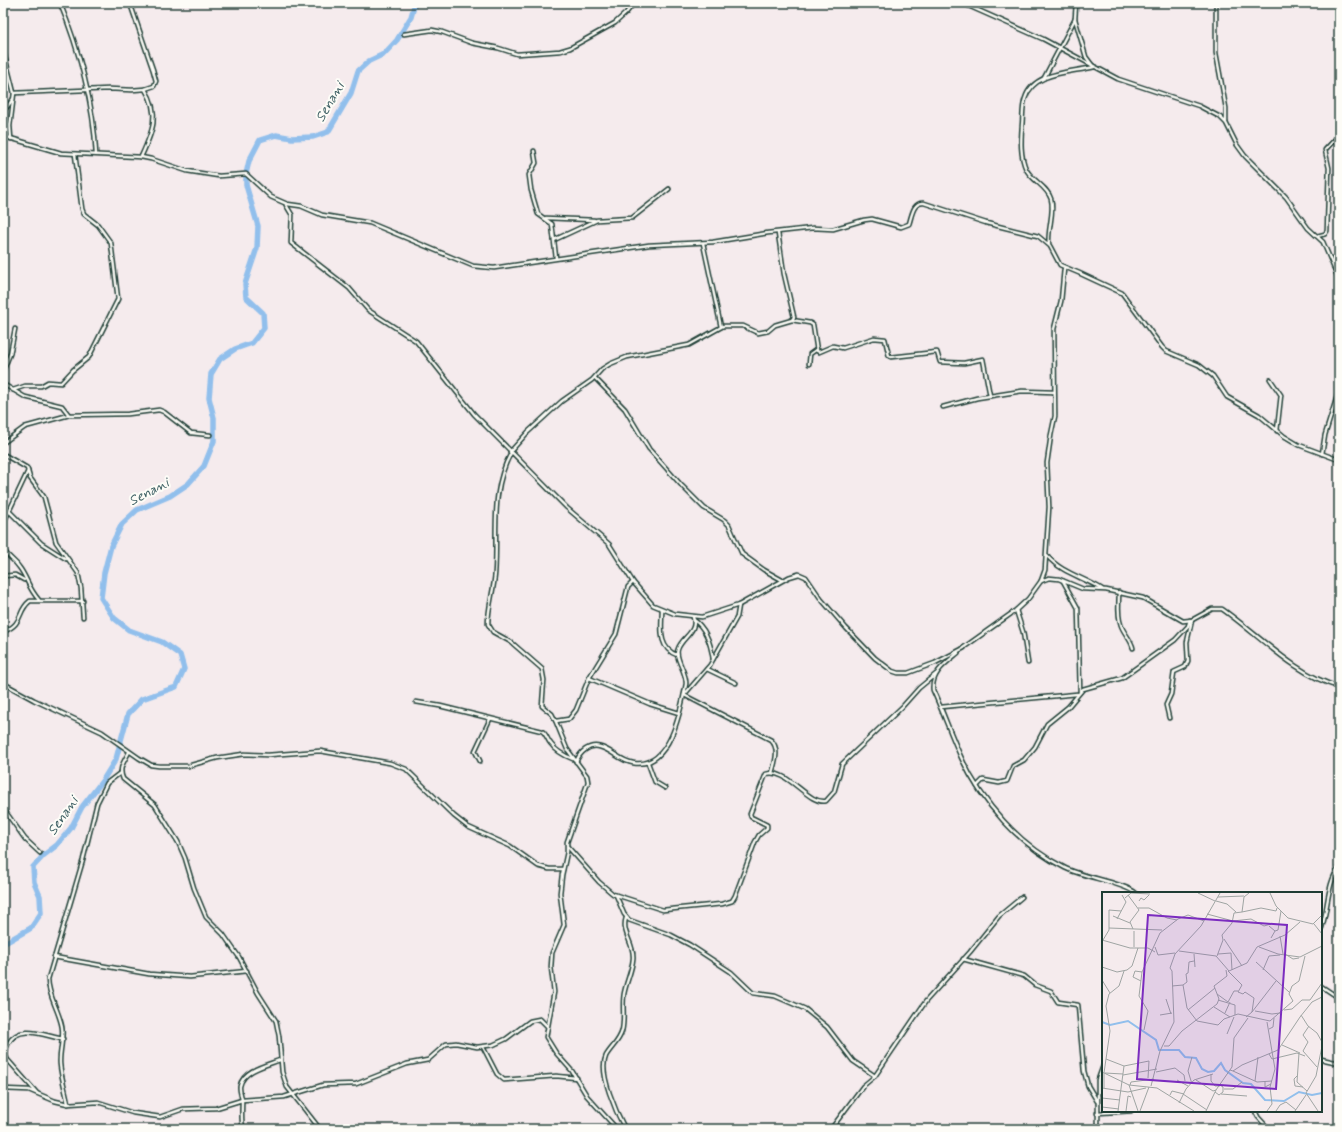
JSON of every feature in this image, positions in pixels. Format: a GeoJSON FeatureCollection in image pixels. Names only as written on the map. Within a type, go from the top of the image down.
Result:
{"type":"FeatureCollection","features":[{"type":"Feature","properties":{"kind":"street"},"geometry":{"type":"LineString","coordinates":[[60,3],[87,91],[96,154]]}},
{"type":"Feature","properties":{"kind":"street"},"geometry":{"type":"LineString","coordinates":[[14,93],[87,91],[97,89],[145,89],[154,86],[156,81],[130,3]]}},
{"type":"Feature","properties":{"kind":"street"},"geometry":{"type":"LineString","coordinates":[[404,34],[432,30],[472,43],[498,48],[517,54],[560,51],[570,48],[615,23],[634,3]]}},
{"type":"Feature","properties":{"kind":"street"},"geometry":{"type":"LineString","coordinates":[[962,3],[1033,34],[1118,79],[1199,106],[1220,117],[1226,122],[1237,145],[1245,156],[1286,197],[1303,222],[1324,244],[1339,280]]}},
{"type":"Feature","properties":{"kind":"street"},"geometry":{"type":"LineString","coordinates":[[1076,3],[1075,19],[1086,57],[1094,67]]}},
{"type":"Feature","properties":{"kind":"street"},"geometry":{"type":"LineString","coordinates":[[1216,3],[1216,53],[1226,108],[1226,122]]}},
{"type":"Feature","properties":{"kind":"street"},"geometry":{"type":"LineString","coordinates":[[1044,78],[1075,19]]}},
{"type":"Feature","properties":{"kind":"street"},"geometry":{"type":"LineString","coordinates":[[3,49],[14,93],[10,126],[11,139]]}},
{"type":"Feature","properties":{"kind":"street"},"geometry":{"type":"LineString","coordinates":[[1094,67],[1059,73],[1044,78],[1030,90],[1024,99],[1021,147],[1026,168],[1034,180],[1046,190],[1051,198],[1052,204],[1048,230],[1050,246],[1056,261],[1064,269],[1080,273],[1122,293],[1166,351],[1198,365],[1213,376],[1227,397],[1259,415],[1277,431],[1299,444],[1339,460]]}},
{"type":"Feature","properties":{"kind":"street"},"geometry":{"type":"LineString","coordinates":[[141,157],[154,126],[152,106],[145,89]]}},
{"type":"Feature","properties":{"kind":"street"},"geometry":{"type":"LineString","coordinates":[[3,112],[14,98]]}},
{"type":"Feature","properties":{"kind":"street"},"geometry":{"type":"LineString","coordinates":[[1317,236],[1323,235],[1327,231],[1329,168],[1324,150],[1339,135]]}},
{"type":"Feature","properties":{"kind":"street"},"geometry":{"type":"LineString","coordinates":[[3,136],[61,153],[141,157],[187,171],[219,176],[246,174],[271,197],[285,204],[301,206],[322,215],[342,219],[355,219],[385,228],[473,266],[494,268],[517,266],[556,258],[649,245],[703,242],[813,228],[839,228],[854,222],[872,219],[901,227],[909,224],[916,205],[919,203],[924,203],[986,223],[1038,236],[1050,246]]}},
{"type":"Feature","properties":{"kind":"street"},"geometry":{"type":"LineString","coordinates":[[534,151],[536,163],[529,174],[531,190],[536,210],[552,224],[556,258]]}},
{"type":"Feature","properties":{"kind":"street"},"geometry":{"type":"LineString","coordinates":[[12,390],[25,386],[41,386],[48,382],[61,383],[73,370],[89,357],[118,299],[111,243],[98,225],[84,214],[82,209],[75,154]]}},
{"type":"Feature","properties":{"kind":"street"},"geometry":{"type":"LineString","coordinates":[[546,218],[597,220],[632,218],[669,189]]}},
{"type":"Feature","properties":{"kind":"street"},"geometry":{"type":"LineString","coordinates":[[285,204],[292,215],[292,243],[338,279],[368,310],[416,341],[474,414],[510,452],[556,495],[567,508],[609,544],[633,582],[650,602],[662,610],[693,618],[712,615],[739,605],[782,580],[794,574],[799,574],[806,577],[821,599],[846,628],[876,658],[892,671],[898,673],[908,673],[964,648]]}},
{"type":"Feature","properties":{"kind":"street"},"geometry":{"type":"LineString","coordinates":[[554,240],[597,220]]}},
{"type":"Feature","properties":{"kind":"street"},"geometry":{"type":"LineString","coordinates":[[778,233],[784,274],[794,317],[792,320]]}},
{"type":"Feature","properties":{"kind":"street"},"geometry":{"type":"LineString","coordinates":[[703,242],[721,326]]}},
{"type":"Feature","properties":{"kind":"street"},"geometry":{"type":"LineString","coordinates":[[1064,269],[1061,301],[1054,329],[1055,416],[1048,463],[1047,492],[1049,507],[1047,555],[1041,581],[1028,599],[1016,610],[964,648],[940,668],[933,681],[933,690],[962,759],[977,786],[1007,826],[1028,844],[1066,868],[1092,878],[1127,888],[1134,892]]}},
{"type":"Feature","properties":{"kind":"street"},"geometry":{"type":"LineString","coordinates":[[617,1129],[587,1096],[577,1078],[547,1039],[547,1026],[554,988],[551,967],[552,953],[564,925],[560,897],[563,868],[568,847],[568,836],[588,782],[586,776],[567,749],[556,721],[541,704],[544,680],[542,670],[511,642],[493,632],[488,624],[495,575],[496,504],[500,477],[510,452],[528,432],[562,401],[595,378],[602,369],[617,361],[634,355],[689,345],[721,326],[743,326],[758,333],[765,332],[775,325],[792,320],[810,323],[813,325],[817,349]]}},
{"type":"Feature","properties":{"kind":"street"},"geometry":{"type":"LineString","coordinates":[[3,371],[10,354],[15,329]]}},
{"type":"Feature","properties":{"kind":"street"},"geometry":{"type":"LineString","coordinates":[[817,349],[819,352],[833,346],[840,349],[863,341],[881,338],[885,339],[889,356],[891,357],[936,352],[940,362],[964,363],[983,359],[990,396]]}},
{"type":"Feature","properties":{"kind":"street"},"geometry":{"type":"LineString","coordinates":[[809,364],[810,354],[817,349]]}},
{"type":"Feature","properties":{"kind":"street"},"geometry":{"type":"LineString","coordinates":[[595,378],[625,409],[649,449],[682,486],[704,508],[724,520],[729,525],[742,554],[764,570],[782,580]]}},
{"type":"Feature","properties":{"kind":"street"},"geometry":{"type":"LineString","coordinates":[[1270,379],[1281,395],[1277,431]]}},
{"type":"Feature","properties":{"kind":"street"},"geometry":{"type":"LineString","coordinates":[[3,384],[25,397],[62,406],[69,415]]}},
{"type":"Feature","properties":{"kind":"street"},"geometry":{"type":"LineString","coordinates":[[1322,454],[1325,435],[1339,390]]}},
{"type":"Feature","properties":{"kind":"street"},"geometry":{"type":"LineString","coordinates":[[943,407],[990,396],[1022,391],[1054,392]]}},
{"type":"Feature","properties":{"kind":"street"},"geometry":{"type":"LineString","coordinates":[[3,443],[25,427],[69,415],[128,414],[162,410],[191,433],[210,435]]}},
{"type":"Feature","properties":{"kind":"street"},"geometry":{"type":"LineString","coordinates":[[3,454],[24,466],[28,471],[30,478],[44,497],[56,542],[80,578],[83,601],[83,617]]}},
{"type":"Feature","properties":{"kind":"street"},"geometry":{"type":"LineString","coordinates":[[3,524],[10,512],[28,471]]}},
{"type":"Feature","properties":{"kind":"street"},"geometry":{"type":"LineString","coordinates":[[10,512],[40,543],[67,560]]}},
{"type":"Feature","properties":{"kind":"street"},"geometry":{"type":"LineString","coordinates":[[3,547],[10,558],[20,568],[26,582],[39,600]]}},
{"type":"Feature","properties":{"kind":"street"},"geometry":{"type":"LineString","coordinates":[[1047,555],[1060,568],[1088,580],[1103,589]]}},
{"type":"Feature","properties":{"kind":"street"},"geometry":{"type":"LineString","coordinates":[[3,576],[15,575],[26,582]]}},
{"type":"Feature","properties":{"kind":"street"},"geometry":{"type":"LineString","coordinates":[[1041,581],[1049,578],[1063,580],[1083,589],[1103,589],[1143,598],[1180,620],[1191,620],[1212,609],[1222,609],[1298,666],[1326,682],[1339,686]]}},
{"type":"Feature","properties":{"kind":"street"},"geometry":{"type":"LineString","coordinates":[[977,786],[983,780],[999,783],[1007,781],[1013,766],[1026,758],[1038,743],[1047,724],[1068,707],[1079,692],[1078,608],[1063,580]]}},
{"type":"Feature","properties":{"kind":"street"},"geometry":{"type":"LineString","coordinates":[[556,721],[569,719],[572,716],[589,678],[616,634],[628,587],[633,582]]}},
{"type":"Feature","properties":{"kind":"street"},"geometry":{"type":"LineString","coordinates":[[1119,592],[1119,618],[1121,626],[1130,639],[1133,648]]}},
{"type":"Feature","properties":{"kind":"street"},"geometry":{"type":"LineString","coordinates":[[3,632],[13,628],[27,603],[30,601],[83,601]]}},
{"type":"Feature","properties":{"kind":"street"},"geometry":{"type":"LineString","coordinates":[[684,696],[693,683],[707,669],[737,616],[739,605]]}},
{"type":"Feature","properties":{"kind":"street"},"geometry":{"type":"LineString","coordinates":[[662,610],[661,633],[663,641],[667,648],[677,655]]}},
{"type":"Feature","properties":{"kind":"street"},"geometry":{"type":"LineString","coordinates":[[1016,610],[1023,632],[1028,663]]}},
{"type":"Feature","properties":{"kind":"street"},"geometry":{"type":"LineString","coordinates":[[575,760],[583,751],[590,747],[599,747],[625,761],[640,764],[648,763],[658,756],[667,745],[673,732],[684,696],[686,678],[677,655],[677,649],[693,630],[693,618]]}},
{"type":"Feature","properties":{"kind":"street"},"geometry":{"type":"LineString","coordinates":[[693,618],[708,637],[713,659]]}},
{"type":"Feature","properties":{"kind":"street"},"geometry":{"type":"LineString","coordinates":[[941,707],[1079,692],[1090,686],[1112,682],[1122,678],[1172,643],[1184,631],[1191,620]]}},
{"type":"Feature","properties":{"kind":"street"},"geometry":{"type":"LineString","coordinates":[[1169,718],[1166,704],[1171,694],[1174,672],[1185,667],[1188,661],[1187,642],[1191,620]]}},
{"type":"Feature","properties":{"kind":"street"},"geometry":{"type":"LineString","coordinates":[[707,669],[736,683]]}},
{"type":"Feature","properties":{"kind":"street"},"geometry":{"type":"LineString","coordinates":[[568,847],[599,882],[616,895],[664,910],[722,904],[732,901],[755,842],[759,835],[768,828],[767,825],[755,819],[750,814],[766,774],[772,773],[789,780],[818,800],[826,801],[834,792],[842,764],[902,707],[919,688],[936,674]]}},
{"type":"Feature","properties":{"kind":"street"},"geometry":{"type":"LineString","coordinates":[[589,678],[650,704],[679,713]]}},
{"type":"Feature","properties":{"kind":"street"},"geometry":{"type":"LineString","coordinates":[[3,683],[34,700],[102,732],[129,752],[151,765],[172,767],[188,766],[217,758],[244,754],[268,755],[320,751],[390,763],[406,769],[454,816],[468,827],[510,846],[538,866],[549,869],[563,868]]}},
{"type":"Feature","properties":{"kind":"street"},"geometry":{"type":"LineString","coordinates":[[684,696],[771,740],[776,747],[772,773]]}},
{"type":"Feature","properties":{"kind":"street"},"geometry":{"type":"LineString","coordinates":[[416,702],[440,706],[542,731],[546,733],[550,744],[557,751],[575,760]]}},
{"type":"Feature","properties":{"kind":"street"},"geometry":{"type":"LineString","coordinates":[[480,761],[476,755],[477,746],[490,719]]}},
{"type":"Feature","properties":{"kind":"street"},"geometry":{"type":"LineString","coordinates":[[68,1104],[60,1064],[63,1039],[58,1012],[48,989],[48,979],[83,860],[97,803],[107,783],[120,773],[122,764],[129,752]]}},
{"type":"Feature","properties":{"kind":"street"},"geometry":{"type":"LineString","coordinates":[[648,763],[655,782],[665,788]]}},
{"type":"Feature","properties":{"kind":"street"},"geometry":{"type":"LineString","coordinates":[[120,773],[126,782],[140,791],[159,810],[182,850],[194,888],[206,918],[223,934],[247,971],[276,1022],[284,1081],[291,1095],[320,1129]]}},
{"type":"Feature","properties":{"kind":"street"},"geometry":{"type":"LineString","coordinates":[[3,808],[25,839],[40,853]]}},
{"type":"Feature","properties":{"kind":"street"},"geometry":{"type":"LineString","coordinates":[[1322,927],[1326,917],[1331,884],[1339,868]]}},
{"type":"Feature","properties":{"kind":"street"},"geometry":{"type":"LineString","coordinates":[[616,895],[626,918],[625,932],[633,953],[633,963],[624,994],[622,1029],[618,1041],[606,1057],[604,1064],[605,1075],[614,1104],[625,1129]]}},
{"type":"Feature","properties":{"kind":"street"},"geometry":{"type":"LineString","coordinates":[[830,1129],[863,1086],[875,1076],[926,1001],[999,916],[1022,897]]}},
{"type":"Feature","properties":{"kind":"street"},"geometry":{"type":"LineString","coordinates":[[626,918],[671,935],[690,945],[731,972],[753,993],[775,996],[804,1009],[827,1027],[853,1061],[875,1076]]}},
{"type":"Feature","properties":{"kind":"street"},"geometry":{"type":"LineString","coordinates":[[54,957],[149,974],[201,976],[247,971]]}},
{"type":"Feature","properties":{"kind":"street"},"geometry":{"type":"LineString","coordinates":[[963,959],[1024,976],[1035,986],[1051,991],[1058,1002],[1078,1005],[1084,1071],[1088,1086],[1097,1101]]}},
{"type":"Feature","properties":{"kind":"street"},"geometry":{"type":"LineString","coordinates":[[1322,987],[1339,998]]}},
{"type":"Feature","properties":{"kind":"street"},"geometry":{"type":"LineString","coordinates":[[3,1089],[22,1089],[68,1104],[98,1102],[147,1116],[160,1117],[183,1109],[216,1108],[242,1100],[273,1099],[324,1086],[356,1084],[407,1064],[422,1062],[432,1058],[446,1044],[456,1043],[483,1047],[500,1042],[535,1019],[540,1019],[547,1026]]}},
{"type":"Feature","properties":{"kind":"street"},"geometry":{"type":"LineString","coordinates":[[39,1094],[7,1059],[7,1046],[14,1036],[25,1032],[63,1039]]}},
{"type":"Feature","properties":{"kind":"street"},"geometry":{"type":"LineString","coordinates":[[483,1047],[496,1074],[504,1080],[556,1076],[577,1078]]}},
{"type":"Feature","properties":{"kind":"street"},"geometry":{"type":"LineString","coordinates":[[1322,1059],[1339,1063]]}},
{"type":"Feature","properties":{"kind":"street"},"geometry":{"type":"LineString","coordinates":[[243,1129],[241,1116],[242,1100],[239,1088],[246,1076],[280,1060]]}},
{"type":"Feature","properties":{"kind":"street"},"geometry":{"type":"LineString","coordinates":[[1098,1129],[1097,1101],[1099,1073],[1102,1068]]}},
{"type":"Feature","properties":{"kind":"street"},"geometry":{"type":"LineString","coordinates":[[1097,1113],[1114,1112]]}},
{"type":"Feature","properties":{"kind":"street"},"geometry":{"type":"LineString","coordinates":[[1256,1112],[1269,1129]]}},
{"type":"Feature","properties":{"kind":"waterway","name":"Senani"},"geometry":{"type":"LineString","coordinates":[[3,944],[31,928],[41,913],[40,896],[34,882],[33,867],[44,855],[57,845],[71,828],[82,807],[103,780],[116,759],[128,714],[142,699],[176,687],[184,669],[180,655],[162,642],[129,630],[114,618],[101,598],[104,573],[111,546],[122,524],[137,510],[170,496],[188,484],[204,466],[214,441],[214,418],[209,398],[211,374],[220,359],[235,349],[252,343],[264,328],[263,313],[246,297],[245,284],[257,248],[258,226],[246,185],[246,174],[249,161],[260,140],[276,135],[292,138],[313,137],[328,132],[351,93],[358,71],[369,61],[384,54],[397,40],[411,17],[415,3]]}}]}
